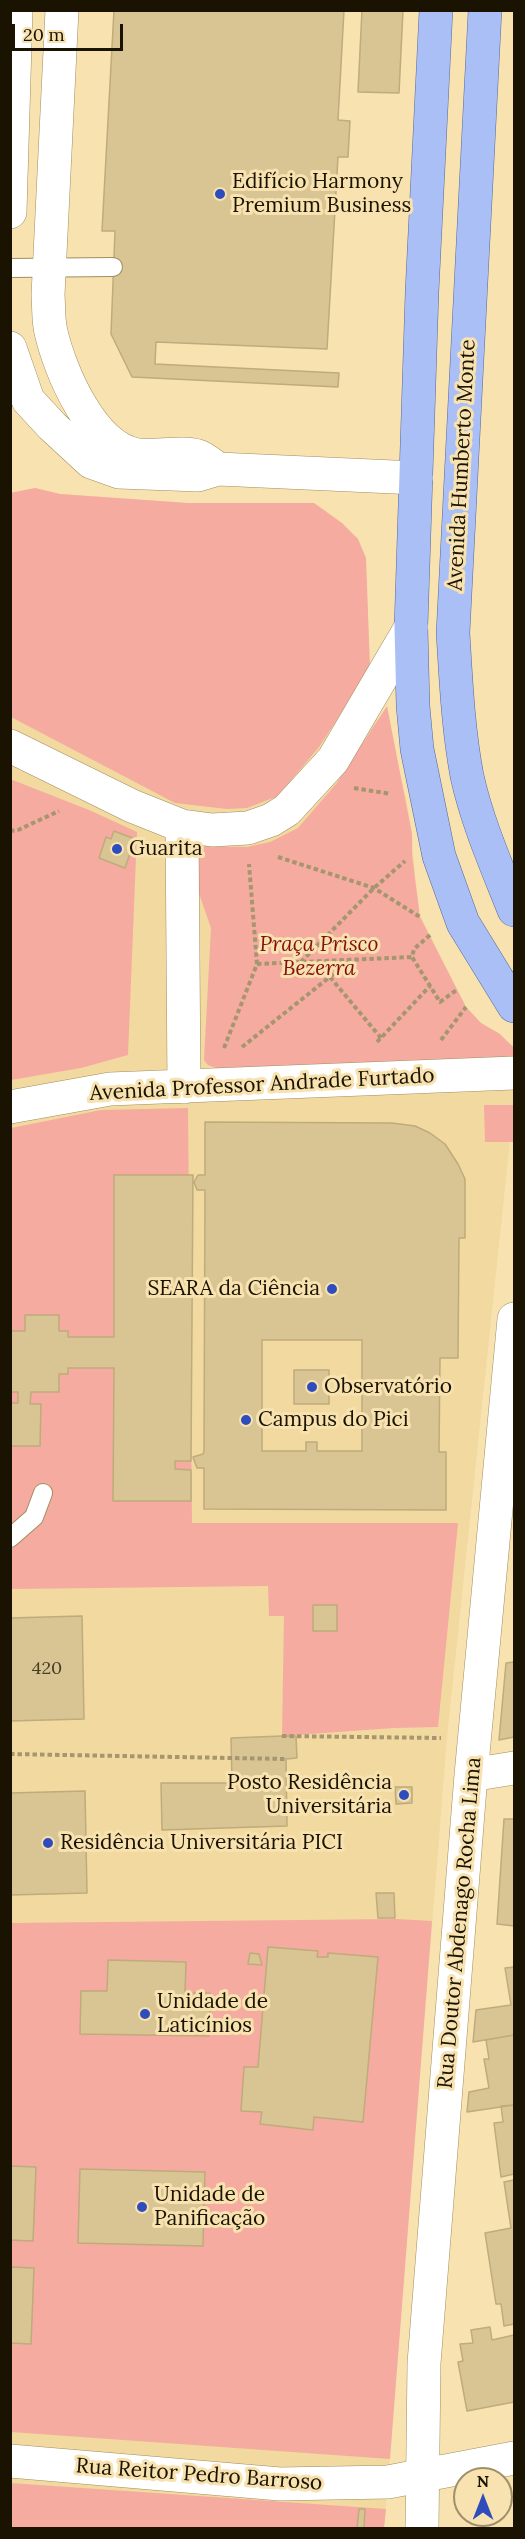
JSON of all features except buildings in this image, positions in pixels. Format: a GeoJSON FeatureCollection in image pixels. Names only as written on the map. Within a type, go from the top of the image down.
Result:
{"type":"FeatureCollection","features":[{"type":"Feature","properties":{"kind":"main road"},"geometry":{"type":"LineString","coordinates":[[436,10],[422,292],[411,627],[417,749],[440,856],[463,923],[514,1006]]}},
{"type":"Feature","properties":{"kind":"main road","name":"Avenida Humberto Monte"},"geometry":{"type":"LineString","coordinates":[[485,10],[453,633],[458,723],[468,778],[485,837],[514,910]]}},
{"type":"Feature","properties":{"kind":"street"},"geometry":{"type":"LineString","coordinates":[[10,212],[16,10]]}},
{"type":"Feature","properties":{"kind":"street"},"geometry":{"type":"LineString","coordinates":[[62,10],[50,268],[50,329],[62,370],[99,431],[116,445],[136,454],[198,456],[218,469]]}},
{"type":"Feature","properties":{"kind":"street"},"geometry":{"type":"LineString","coordinates":[[10,348],[28,400],[91,462],[119,472],[198,475],[218,469],[416,478]]}},
{"type":"Feature","properties":{"kind":"street"},"geometry":{"type":"LineString","coordinates":[[10,746],[102,791],[182,826],[212,830],[248,828],[271,820],[287,810],[333,760],[411,627]]}},
{"type":"Feature","properties":{"kind":"street"},"geometry":{"type":"LineString","coordinates":[[182,826],[184,1087]]}},
{"type":"Feature","properties":{"kind":"street","name":"Avenida Professor Andrade Furtado"},"geometry":{"type":"LineString","coordinates":[[10,1107],[110,1089],[514,1073]]}},
{"type":"Feature","properties":{"kind":"street","name":"Rua Doutor Abdenago Rocha Lima"},"geometry":{"type":"LineString","coordinates":[[422,2529],[424,2363],[471,1775],[514,1319]]}},
{"type":"Feature","properties":{"kind":"street"},"geometry":{"type":"LineString","coordinates":[[471,1775],[514,1768]]}},
{"type":"Feature","properties":{"kind":"street","name":"Rua Reitor Pedro Barroso"},"geometry":{"type":"LineString","coordinates":[[10,2461],[280,2484],[388,2482],[514,2458]]}},
{"type":"Feature","properties":{"kind":"lane"},"geometry":{"type":"LineString","coordinates":[[10,268],[113,267]]}},
{"type":"Feature","properties":{"kind":"lane"},"geometry":{"type":"LineString","coordinates":[[10,1538],[34,1517],[43,1493]]}},
{"type":"Feature","properties":{"kind":"path"},"geometry":{"type":"LineString","coordinates":[[348,786],[395,795]]}},
{"type":"Feature","properties":{"kind":"path"},"geometry":{"type":"LineString","coordinates":[[10,831],[18,830],[102,791]]}},
{"type":"Feature","properties":{"kind":"path"},"geometry":{"type":"LineString","coordinates":[[268,854],[374,888],[420,917]]}},
{"type":"Feature","properties":{"kind":"path"},"geometry":{"type":"LineString","coordinates":[[302,962],[374,888],[412,854]]}},
{"type":"Feature","properties":{"kind":"path"},"geometry":{"type":"LineString","coordinates":[[220,1058],[257,964],[248,858]]}},
{"type":"Feature","properties":{"kind":"path"},"geometry":{"type":"LineString","coordinates":[[430,935],[414,949],[412,957],[440,1002],[458,989]]}},
{"type":"Feature","properties":{"kind":"path"},"geometry":{"type":"LineString","coordinates":[[257,964],[412,957]]}},
{"type":"Feature","properties":{"kind":"path"},"geometry":{"type":"LineString","coordinates":[[233,1054],[351,960]]}},
{"type":"Feature","properties":{"kind":"path"},"geometry":{"type":"LineString","coordinates":[[330,977],[381,1038]]}},
{"type":"Feature","properties":{"kind":"path"},"geometry":{"type":"LineString","coordinates":[[374,1045],[430,986]]}},
{"type":"Feature","properties":{"kind":"path"},"geometry":{"type":"LineString","coordinates":[[437,1045],[466,1007]]}},
{"type":"Feature","properties":{"kind":"path"},"geometry":{"type":"LineString","coordinates":[[282,1736],[395,1739],[475,1736]]}},
{"type":"Feature","properties":{"kind":"path"},"geometry":{"type":"LineString","coordinates":[[10,1754],[286,1759]]}},
{"type":"Feature","properties":{"kind":"shaded area","name":"Campus do Pici"},"geometry":{"type":"Polygon","coordinates":[[[35,488],[60,494],[188,503],[314,503],[342,523],[358,539],[366,558],[371,701],[406,797],[412,834],[417,909],[466,1007],[481,1023],[514,1046],[514,1102],[447,1737],[384,2528],[11,2528],[10,493],[35,488]]]}},
{"type":"Feature","properties":{"kind":"green space"},"geometry":{"type":"Polygon","coordinates":[[[35,488],[60,494],[188,503],[314,503],[342,523],[358,539],[366,558],[370,669],[319,747],[278,796],[247,808],[227,809],[175,803],[11,717],[10,493],[35,488]]]}},
{"type":"Feature","properties":{"kind":"green space","name":"Praça Prisco Bezerra"},"geometry":{"type":"Polygon","coordinates":[[[387,706],[412,834],[412,854],[420,917],[466,1007],[481,1023],[500,1034],[513,1047],[514,1058],[355,1066],[216,1068],[208,1065],[204,1060],[211,928],[194,879],[193,862],[200,846],[247,847],[270,842],[298,828],[336,784],[387,706]]]}},
{"type":"Feature","properties":{"kind":"green space"},"geometry":{"type":"Polygon","coordinates":[[[10,779],[89,810],[137,832],[128,1055],[81,1068],[11,1080],[10,779]]]}},
{"type":"Feature","properties":{"kind":"green space"},"geometry":{"type":"Polygon","coordinates":[[[484,1105],[514,1105],[514,1142],[485,1142],[484,1105]]]}},
{"type":"Feature","properties":{"kind":"green space"},"geometry":{"type":"Polygon","coordinates":[[[188,1108],[192,1523],[458,1523],[438,1727],[282,1736],[284,1616],[269,1616],[268,1586],[11,1589],[11,1128],[101,1110],[188,1108]]]}},
{"type":"Feature","properties":{"kind":"green space"},"geometry":{"type":"Polygon","coordinates":[[[397,1919],[432,1921],[390,2459],[11,2432],[10,1923],[397,1919]]]}},
{"type":"Feature","properties":{"kind":"green space"},"geometry":{"type":"Polygon","coordinates":[[[10,2483],[386,2509],[384,2528],[11,2528],[10,2483]]]}},
{"type":"Feature","properties":{"kind":"place","name":"Edifício Harmony Premium Business"},"geometry":{"type":"Point","coordinates":[220,194]}},
{"type":"Feature","properties":{"kind":"place","name":"Guarita"},"geometry":{"type":"Point","coordinates":[117,849]}},
{"type":"Feature","properties":{"kind":"place","name":"SEARA da Ciência"},"geometry":{"type":"Point","coordinates":[332,1289]}},
{"type":"Feature","properties":{"kind":"place","name":"Observatório"},"geometry":{"type":"Point","coordinates":[312,1387]}},
{"type":"Feature","properties":{"kind":"place","name":"Campus do Pici"},"geometry":{"type":"Point","coordinates":[246,1420]}},
{"type":"Feature","properties":{"kind":"place","name":"Posto Residência Universitária"},"geometry":{"type":"Point","coordinates":[404,1795]}},
{"type":"Feature","properties":{"kind":"place","name":"Residência Universitária PICI"},"geometry":{"type":"Point","coordinates":[48,1843]}},
{"type":"Feature","properties":{"kind":"place","name":"Unidade de Laticínios"},"geometry":{"type":"Point","coordinates":[145,2014]}},
{"type":"Feature","properties":{"kind":"place","name":"Unidade de Panificação"},"geometry":{"type":"Point","coordinates":[142,2207]}}]}
